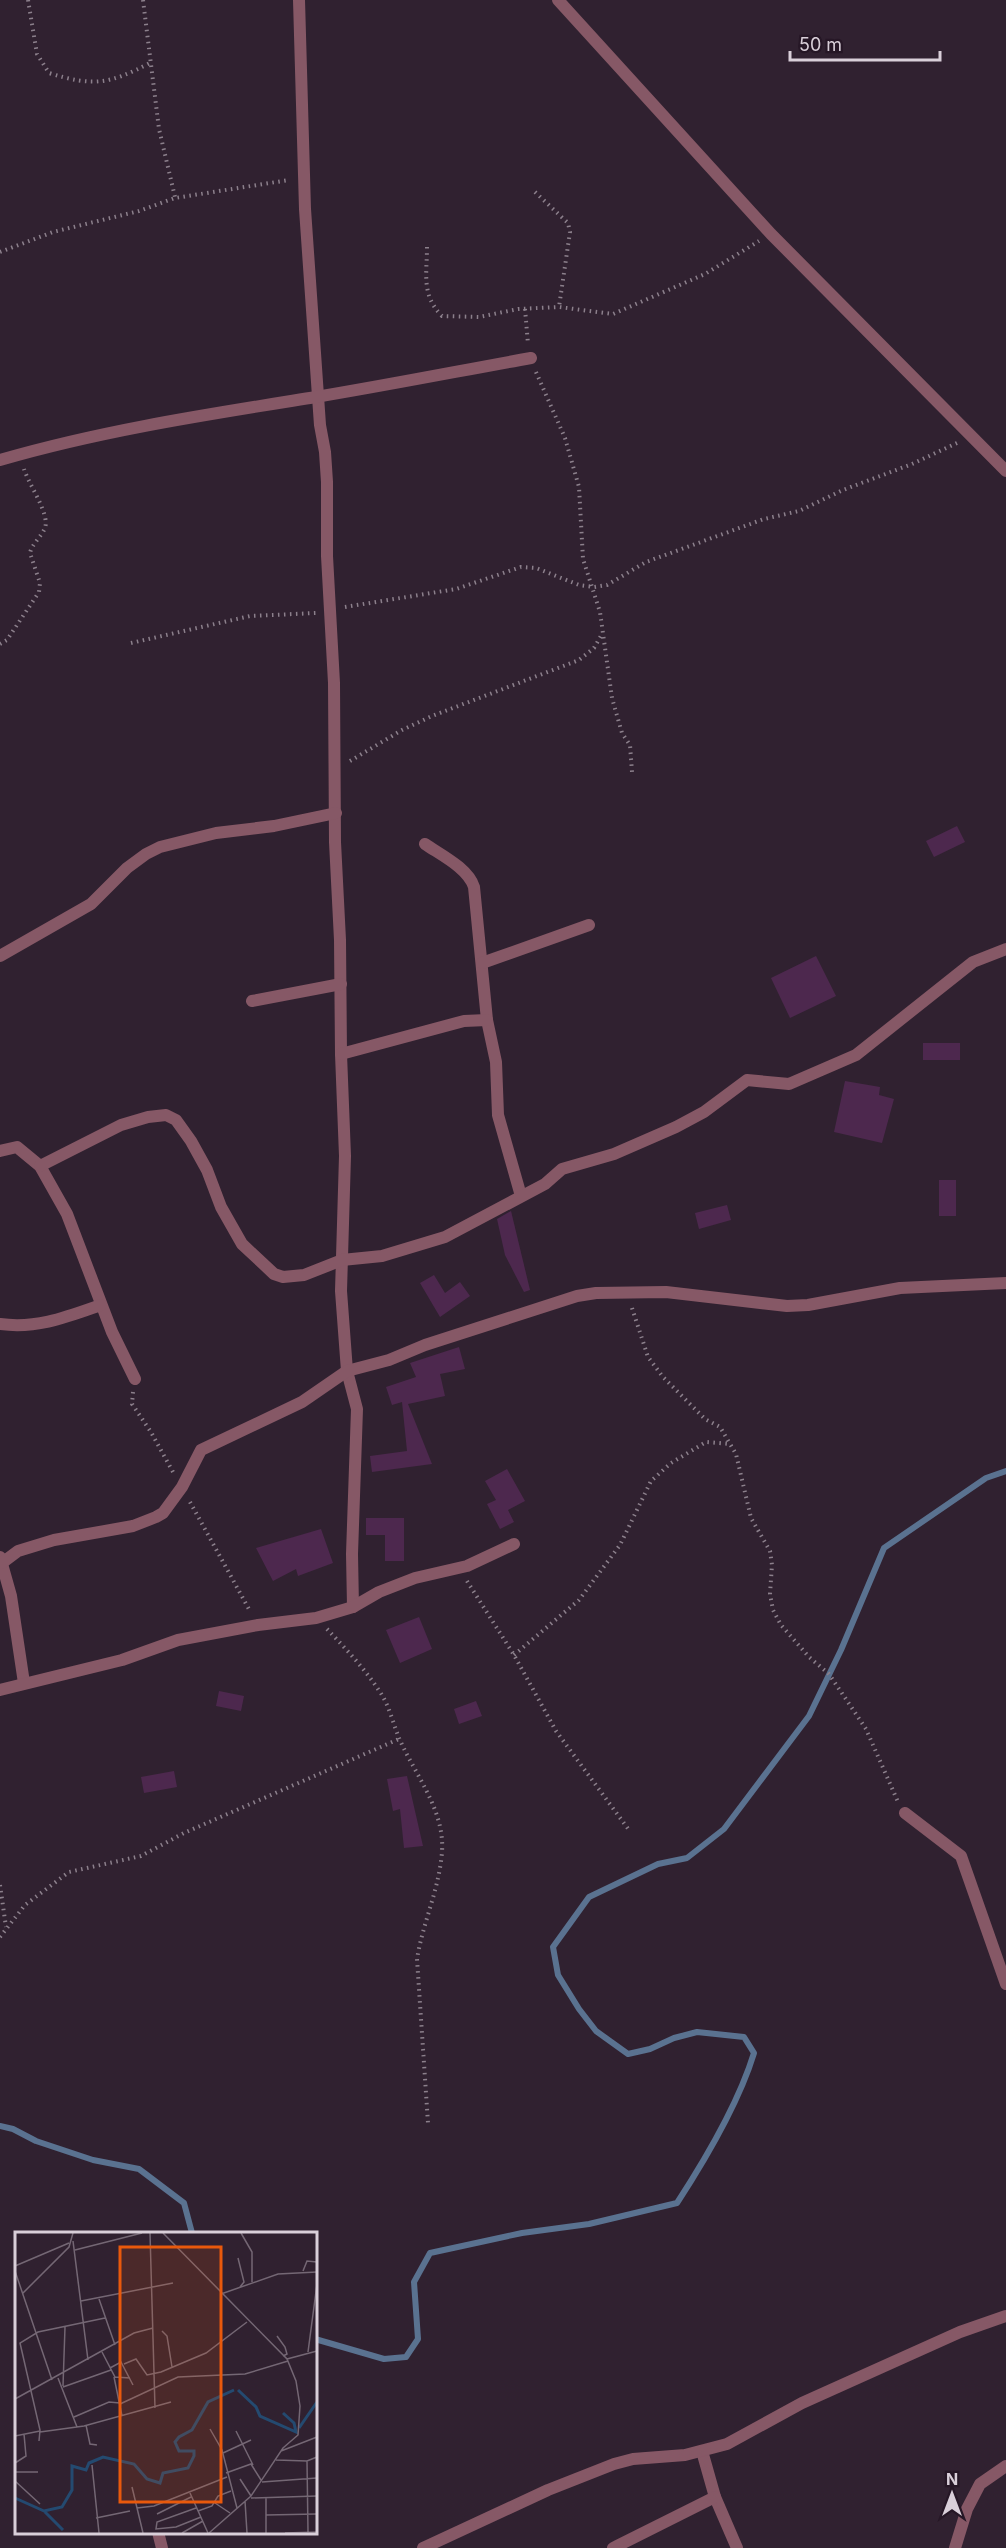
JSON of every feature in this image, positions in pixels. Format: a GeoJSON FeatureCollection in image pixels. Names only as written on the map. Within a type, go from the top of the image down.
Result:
{"type":"FeatureCollection","features":[{"type":"Feature","properties":{"kind":"street"},"geometry":{"type":"LineString","coordinates":[[299,0],[304,178],[318,396],[326,462],[329,611],[334,683],[334,770],[345,1156],[341,1291],[347,1371],[357,1409],[358,1435],[352,1554],[353,1606]]}},
{"type":"Feature","properties":{"kind":"street"},"geometry":{"type":"LineString","coordinates":[[558,0],[771,234],[1006,471]]}},
{"type":"Feature","properties":{"kind":"street"},"geometry":{"type":"LineString","coordinates":[[0,460],[214,412],[318,396],[531,357]]}},
{"type":"Feature","properties":{"kind":"street"},"geometry":{"type":"LineString","coordinates":[[0,956],[90,904],[127,868],[160,847],[216,833],[274,826],[336,813]]}},
{"type":"Feature","properties":{"kind":"street"},"geometry":{"type":"LineString","coordinates":[[425,844],[472,879],[487,1020],[496,1062],[498,1115],[521,1196]]}},
{"type":"Feature","properties":{"kind":"street"},"geometry":{"type":"LineString","coordinates":[[482,963],[589,925]]}},
{"type":"Feature","properties":{"kind":"street"},"geometry":{"type":"LineString","coordinates":[[40,1166],[121,1125],[148,1116],[166,1115],[176,1120],[191,1141],[207,1170],[221,1207],[242,1244],[274,1274],[283,1277],[304,1275],[342,1260],[382,1256],[415,1248],[444,1236],[545,1184],[562,1169],[614,1154],[659,1135],[704,1112],[747,1080],[789,1084],[836,1066],[856,1055],[895,1026],[973,962],[1006,949]]}},
{"type":"Feature","properties":{"kind":"street"},"geometry":{"type":"LineString","coordinates":[[252,1002],[341,984]]}},
{"type":"Feature","properties":{"kind":"street"},"geometry":{"type":"LineString","coordinates":[[341,1054],[464,1021],[487,1020]]}},
{"type":"Feature","properties":{"kind":"street"},"geometry":{"type":"LineString","coordinates":[[0,1151],[17,1147],[40,1166],[67,1214],[101,1305],[135,1380]]}},
{"type":"Feature","properties":{"kind":"street"},"geometry":{"type":"LineString","coordinates":[[1,1562],[18,1551],[54,1540],[133,1526],[156,1517],[163,1513],[182,1487],[201,1450],[302,1402],[347,1371],[390,1360],[425,1345],[577,1296],[596,1293],[666,1292],[787,1306],[808,1305],[900,1288],[1006,1283]]}},
{"type":"Feature","properties":{"kind":"street"},"geometry":{"type":"LineString","coordinates":[[0,1324],[22,1326],[52,1322],[101,1305]]}},
{"type":"Feature","properties":{"kind":"street"},"geometry":{"type":"LineString","coordinates":[[0,1690],[122,1660],[178,1640],[258,1625],[316,1618],[353,1606],[397,1585],[459,1568],[514,1544]]}},
{"type":"Feature","properties":{"kind":"street"},"geometry":{"type":"LineString","coordinates":[[0,1588],[1,1562]]}},
{"type":"Feature","properties":{"kind":"street"},"geometry":{"type":"LineString","coordinates":[[1,1562],[11,1596],[24,1683]]}},
{"type":"Feature","properties":{"kind":"street"},"geometry":{"type":"LineString","coordinates":[[904,1813],[961,1856],[1006,1984]]}},
{"type":"Feature","properties":{"kind":"street"},"geometry":{"type":"LineString","coordinates":[[423,2548],[548,2490],[614,2464],[633,2459],[702,2451],[727,2444],[802,2403],[949,2337],[1006,2316]]}},
{"type":"Feature","properties":{"kind":"street"},"geometry":{"type":"LineString","coordinates":[[702,2451],[715,2496],[736,2548]]}},
{"type":"Feature","properties":{"kind":"street"},"geometry":{"type":"LineString","coordinates":[[955,2548],[967,2509],[980,2484],[1006,2466]]}},
{"type":"Feature","properties":{"kind":"street"},"geometry":{"type":"LineString","coordinates":[[613,2548],[715,2496]]}},
{"type":"Feature","properties":{"kind":"street"},"geometry":{"type":"LineString","coordinates":[[158,2533],[162,2548]]}},
{"type":"Feature","properties":{"kind":"path"},"geometry":{"type":"LineString","coordinates":[[28,0],[37,54],[49,73],[78,82],[98,82],[125,76],[150,63]]}},
{"type":"Feature","properties":{"kind":"path"},"geometry":{"type":"LineString","coordinates":[[143,0],[159,129],[175,198]]}},
{"type":"Feature","properties":{"kind":"path"},"geometry":{"type":"LineString","coordinates":[[0,252],[53,232],[139,211],[175,198],[304,178]]}},
{"type":"Feature","properties":{"kind":"path"},"geometry":{"type":"LineString","coordinates":[[535,192],[568,223],[570,232],[559,307]]}},
{"type":"Feature","properties":{"kind":"path"},"geometry":{"type":"LineString","coordinates":[[427,247],[424,279],[432,306],[441,316],[479,317],[525,309],[559,307],[613,314],[705,274],[771,234]]}},
{"type":"Feature","properties":{"kind":"path"},"geometry":{"type":"LineString","coordinates":[[525,309],[531,357],[540,386],[565,438],[579,486],[583,559],[594,587],[612,698],[622,733],[630,745],[632,772]]}},
{"type":"Feature","properties":{"kind":"path"},"geometry":{"type":"LineString","coordinates":[[131,643],[250,616],[329,611],[456,589],[521,567],[536,568],[579,585],[594,587],[607,585],[646,562],[764,519],[799,511],[973,436]]}},
{"type":"Feature","properties":{"kind":"path"},"geometry":{"type":"LineString","coordinates":[[0,645],[7,640],[36,598],[40,587],[30,553],[44,529],[46,519],[28,483],[22,454]]}},
{"type":"Feature","properties":{"kind":"path"},"geometry":{"type":"LineString","coordinates":[[334,770],[402,730],[422,721],[477,697],[558,670],[579,660],[594,648],[603,633]]}},
{"type":"Feature","properties":{"kind":"path"},"geometry":{"type":"LineString","coordinates":[[627,1292],[648,1357],[663,1377],[705,1419],[720,1427],[732,1444],[754,1526],[770,1551],[772,1565],[770,1594],[773,1610],[781,1625],[829,1674],[866,1729],[893,1794],[904,1813]]}},
{"type":"Feature","properties":{"kind":"path"},"geometry":{"type":"LineString","coordinates":[[514,1655],[579,1600],[620,1545],[651,1481],[671,1463],[706,1442],[732,1444]]}},
{"type":"Feature","properties":{"kind":"path"},"geometry":{"type":"LineString","coordinates":[[459,1568],[514,1655],[556,1731],[629,1830]]}},
{"type":"Feature","properties":{"kind":"path"},"geometry":{"type":"LineString","coordinates":[[316,1618],[367,1672],[382,1695],[399,1739],[439,1818],[442,1850],[439,1884],[420,1938],[417,1959],[428,2123]]}},
{"type":"Feature","properties":{"kind":"path"},"geometry":{"type":"LineString","coordinates":[[0,1937],[25,1905],[69,1872],[141,1856],[184,1833],[399,1739]]}},
{"type":"Feature","properties":{"kind":"path"},"geometry":{"type":"LineString","coordinates":[[0,1885],[6,1927]]}},
{"type":"Feature","properties":{"kind":"building"},"geometry":{"type":"Polygon","coordinates":[[[957,826],[965,842],[934,857],[926,841],[957,826]]]}},
{"type":"Feature","properties":{"kind":"building"},"geometry":{"type":"Polygon","coordinates":[[[816,956],[836,996],[790,1018],[771,978],[816,956]]]}},
{"type":"Feature","properties":{"kind":"building"},"geometry":{"type":"Polygon","coordinates":[[[923,1043],[960,1043],[960,1060],[923,1060],[923,1043]]]}},
{"type":"Feature","properties":{"kind":"building"},"geometry":{"type":"Polygon","coordinates":[[[845,1081],[880,1087],[879,1095],[894,1099],[882,1143],[834,1132],[845,1081]]]}},
{"type":"Feature","properties":{"kind":"building"},"geometry":{"type":"Polygon","coordinates":[[[939,1180],[956,1180],[956,1216],[939,1216],[939,1180]]]}},
{"type":"Feature","properties":{"kind":"building"},"geometry":{"type":"Polygon","coordinates":[[[727,1205],[731,1220],[699,1229],[695,1213],[727,1205]]]}},
{"type":"Feature","properties":{"kind":"building"},"geometry":{"type":"Polygon","coordinates":[[[511,1211],[530,1290],[524,1292],[505,1255],[497,1219],[511,1211]]]}},
{"type":"Feature","properties":{"kind":"building"},"geometry":{"type":"Polygon","coordinates":[[[434,1275],[445,1293],[460,1282],[470,1296],[440,1317],[420,1283],[434,1275]]]}},
{"type":"Feature","properties":{"kind":"building"},"geometry":{"type":"Polygon","coordinates":[[[459,1347],[465,1369],[440,1374],[445,1396],[408,1404],[432,1464],[372,1472],[370,1456],[407,1451],[402,1402],[392,1405],[386,1387],[416,1377],[410,1363],[459,1347]]]}},
{"type":"Feature","properties":{"kind":"building"},"geometry":{"type":"Polygon","coordinates":[[[507,1469],[525,1501],[508,1510],[514,1522],[500,1529],[487,1504],[496,1500],[485,1481],[507,1469]]]}},
{"type":"Feature","properties":{"kind":"building"},"geometry":{"type":"Polygon","coordinates":[[[366,1518],[404,1518],[404,1561],[385,1561],[385,1535],[366,1535],[366,1518]]]}},
{"type":"Feature","properties":{"kind":"building"},"geometry":{"type":"Polygon","coordinates":[[[321,1529],[333,1563],[298,1576],[296,1569],[273,1581],[256,1548],[321,1529]]]}},
{"type":"Feature","properties":{"kind":"building"},"geometry":{"type":"Polygon","coordinates":[[[419,1617],[432,1649],[400,1663],[386,1630],[419,1617]]]}},
{"type":"Feature","properties":{"kind":"building"},"geometry":{"type":"Polygon","coordinates":[[[219,1691],[244,1696],[241,1711],[216,1706],[219,1691]]]}},
{"type":"Feature","properties":{"kind":"building"},"geometry":{"type":"Polygon","coordinates":[[[476,1701],[482,1716],[459,1724],[454,1709],[476,1701]]]}},
{"type":"Feature","properties":{"kind":"building"},"geometry":{"type":"Polygon","coordinates":[[[174,1771],[177,1787],[144,1793],[141,1777],[174,1771]]]}},
{"type":"Feature","properties":{"kind":"building"},"geometry":{"type":"Polygon","coordinates":[[[407,1776],[423,1846],[404,1848],[400,1809],[393,1811],[387,1779],[407,1776]]]}},
{"type":"Feature","properties":{"kind":"waterway"},"geometry":{"type":"LineString","coordinates":[[316,2339],[384,2359],[406,2357],[418,2339],[414,2282],[430,2253],[522,2233],[589,2224],[677,2203],[720,2130],[740,2091],[754,2053],[744,2037],[697,2032],[674,2038],[650,2049],[628,2054],[596,2031],[579,2009],[558,1975],[553,1947],[589,1897],[658,1864],[687,1858],[724,1829],[809,1716],[841,1650],[884,1548],[986,1478],[1006,1471]]}},
{"type":"Feature","properties":{"kind":"waterway"},"geometry":{"type":"LineString","coordinates":[[0,2126],[93,2160],[139,2169],[184,2203],[192,2232]]}}]}
